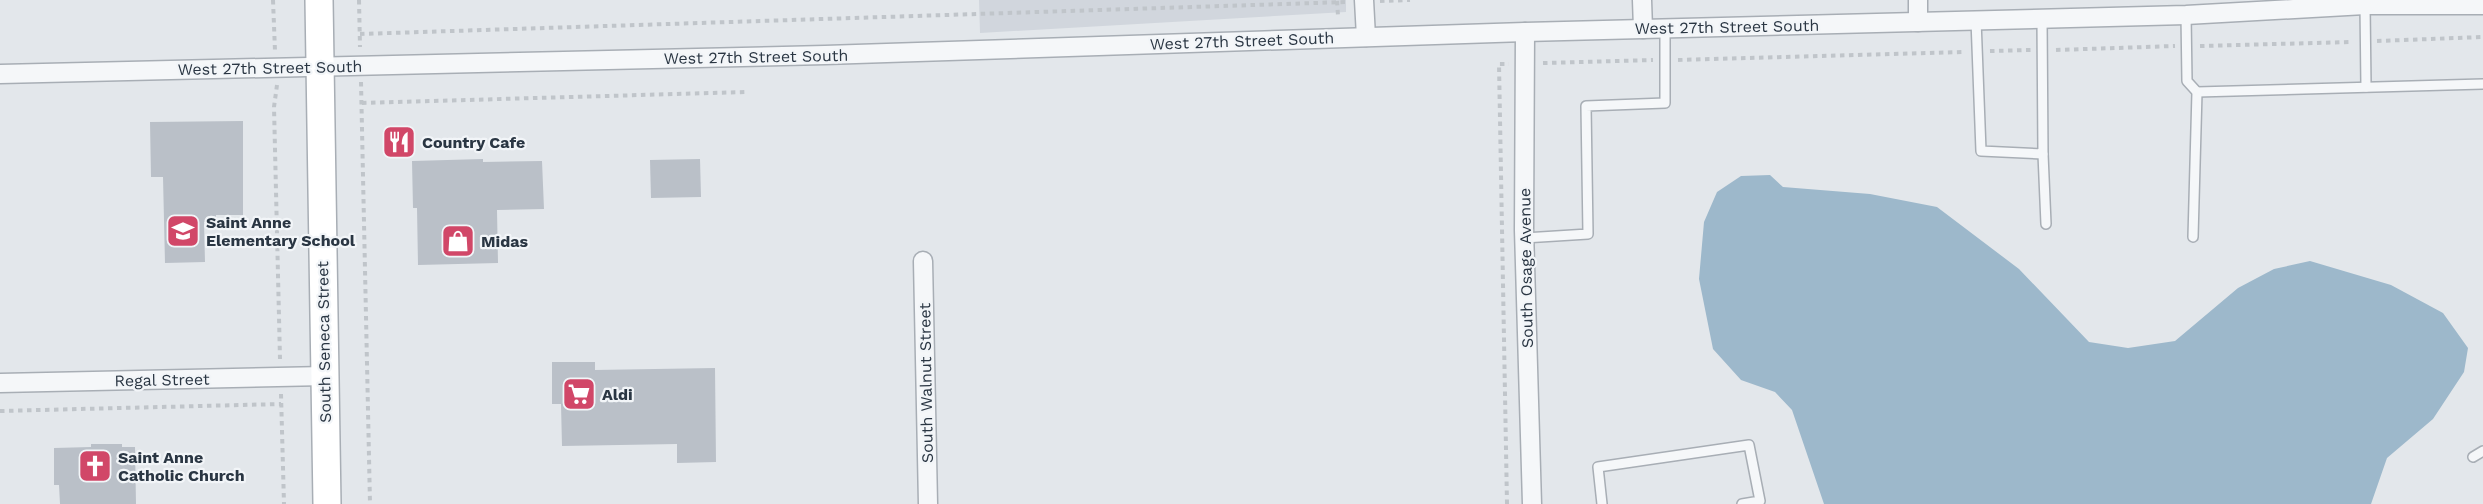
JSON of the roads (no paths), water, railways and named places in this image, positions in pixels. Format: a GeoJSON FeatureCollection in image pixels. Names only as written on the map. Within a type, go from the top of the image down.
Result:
{"type":"FeatureCollection","features":[{"type":"Feature","properties":{"kind":"street","name":"South Seneca Street"},"geometry":{"type":"LineString","coordinates":[[318,0],[327,504]]}},
{"type":"Feature","properties":{"kind":"street"},"geometry":{"type":"LineString","coordinates":[[1642,0],[1643,29]]}},
{"type":"Feature","properties":{"kind":"street"},"geometry":{"type":"LineString","coordinates":[[1918,0],[1918,22]]}},
{"type":"Feature","properties":{"kind":"street"},"geometry":{"type":"LineString","coordinates":[[1365,1],[1366,37]]}},
{"type":"Feature","properties":{"kind":"street","name":"West 27th Street South"},"geometry":{"type":"LineString","coordinates":[[0,74],[825,55],[1524,32],[2042,19],[2186,8],[2483,5]]}},
{"type":"Feature","properties":{"kind":"street","name":"South Osage Avenue"},"geometry":{"type":"LineString","coordinates":[[1524,32],[1524,238],[1532,504]]}},
{"type":"Feature","properties":{"kind":"street","name":"South Walnut Street"},"geometry":{"type":"LineString","coordinates":[[923,261],[928,504]]}},
{"type":"Feature","properties":{"kind":"street","name":"Regal Street"},"geometry":{"type":"LineString","coordinates":[[0,383],[325,376]]}},
{"type":"Feature","properties":{"kind":"lane"},"geometry":{"type":"LineString","coordinates":[[2365,5],[2366,87]]}},
{"type":"Feature","properties":{"kind":"lane"},"geometry":{"type":"LineString","coordinates":[[2186,8],[2187,81],[2197,92],[2193,237]]}},
{"type":"Feature","properties":{"kind":"lane"},"geometry":{"type":"LineString","coordinates":[[2042,19],[2046,224]]}},
{"type":"Feature","properties":{"kind":"lane"},"geometry":{"type":"LineString","coordinates":[[1976,20],[1981,151],[2043,154]]}},
{"type":"Feature","properties":{"kind":"lane"},"geometry":{"type":"LineString","coordinates":[[1524,238],[1588,234],[1586,106],[1665,103],[1665,28]]}},
{"type":"Feature","properties":{"kind":"lane"},"geometry":{"type":"LineString","coordinates":[[2197,92],[2483,84]]}},
{"type":"Feature","properties":{"kind":"lane"},"geometry":{"type":"LineString","coordinates":[[1602,504],[1598,467],[1749,446],[1760,501],[1742,504]]}},
{"type":"Feature","properties":{"kind":"lane"},"geometry":{"type":"LineString","coordinates":[[2473,457],[2483,451]]}},
{"type":"Feature","properties":{"kind":"water"},"geometry":{"type":"Polygon","coordinates":[[[1770,175],[1783,187],[1870,194],[1937,207],[2019,269],[2089,342],[2128,348],[2175,341],[2238,288],[2274,269],[2310,261],[2391,285],[2443,313],[2468,348],[2464,372],[2433,419],[2387,458],[2371,504],[1824,504],[1792,410],[1775,392],[1741,380],[1713,349],[1699,279],[1704,222],[1717,192],[1741,176],[1770,175]]]}},
{"type":"Feature","properties":{"kind":"place","name":"Country Cafe"},"geometry":{"type":"Point","coordinates":[399,142]}},
{"type":"Feature","properties":{"kind":"place","name":"Saint Anne Elementary School"},"geometry":{"type":"Point","coordinates":[183,231]}},
{"type":"Feature","properties":{"kind":"place","name":"Midas"},"geometry":{"type":"Point","coordinates":[458,241]}},
{"type":"Feature","properties":{"kind":"place","name":"Aldi"},"geometry":{"type":"Point","coordinates":[579,394]}},
{"type":"Feature","properties":{"kind":"place","name":"Saint Anne Catholic Church"},"geometry":{"type":"Point","coordinates":[95,466]}}]}
